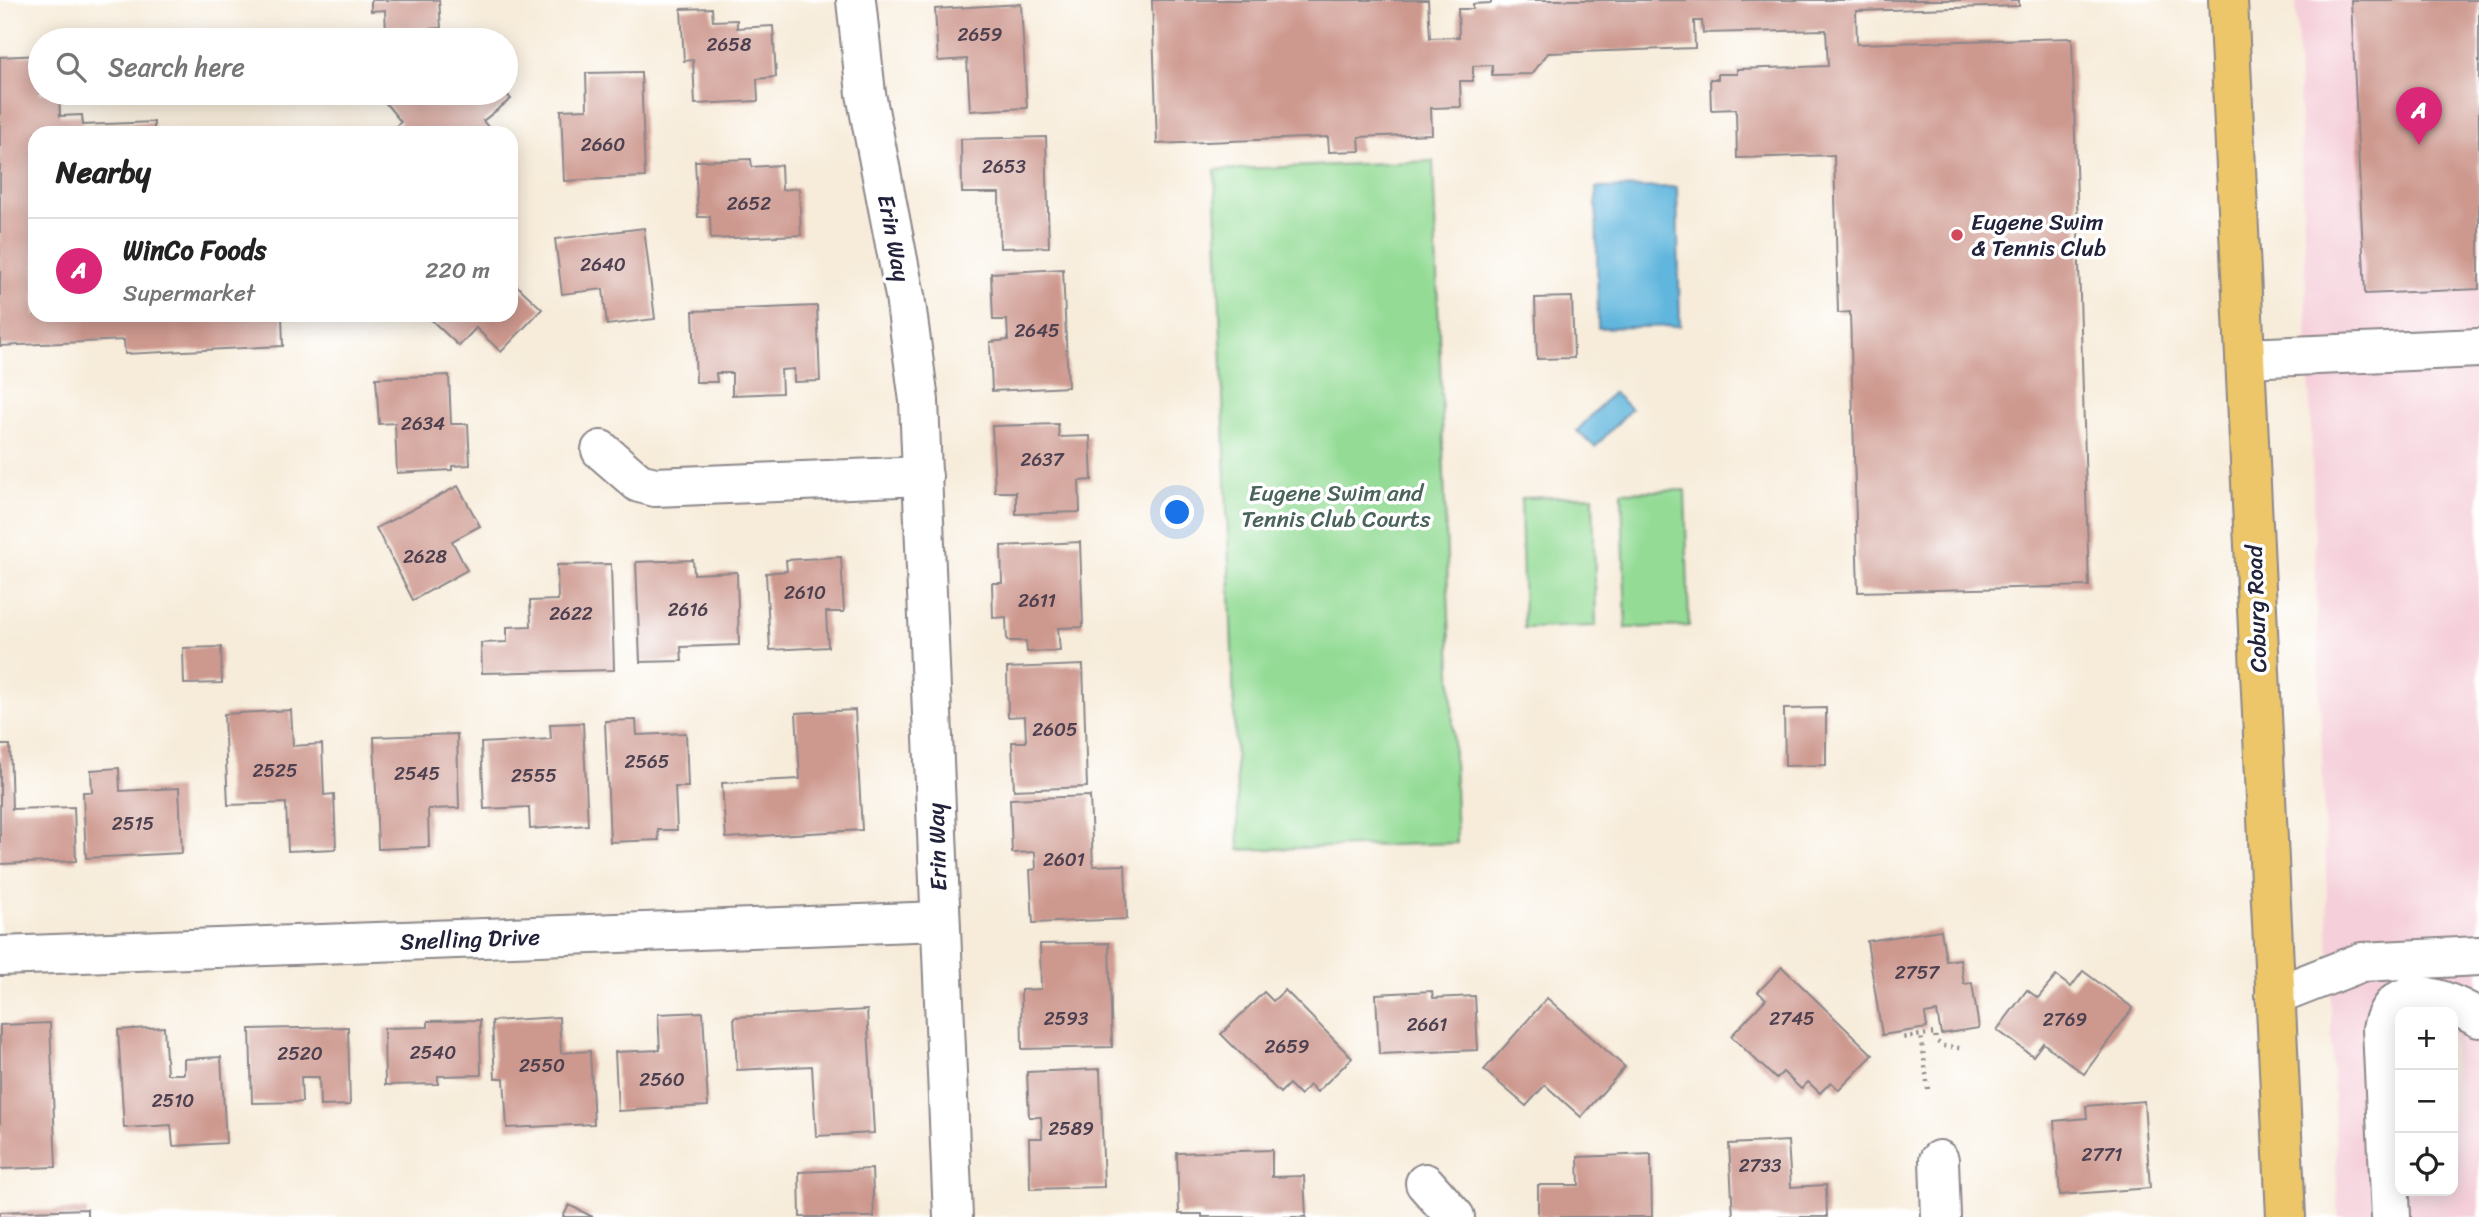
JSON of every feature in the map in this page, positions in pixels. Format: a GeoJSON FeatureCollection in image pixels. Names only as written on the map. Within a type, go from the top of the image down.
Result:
{"type":"FeatureCollection","features":[{"type":"Feature","properties":{"kind":"main road","name":"Coburg Road"},"geometry":{"type":"LineString","coordinates":[[2228,0],[2286,1217]]}},
{"type":"Feature","properties":{"kind":"street","name":"Erin Way"},"geometry":{"type":"LineString","coordinates":[[856,0],[866,94],[911,335],[919,401],[953,1217]]}},
{"type":"Feature","properties":{"kind":"street"},"geometry":{"type":"LineString","coordinates":[[2246,358],[2479,348]]}},
{"type":"Feature","properties":{"kind":"street"},"geometry":{"type":"LineString","coordinates":[[601,450],[639,483],[655,487],[923,476]]}},
{"type":"Feature","properties":{"kind":"street","name":"Snelling Drive"},"geometry":{"type":"LineString","coordinates":[[0,956],[940,921]]}},
{"type":"Feature","properties":{"kind":"street"},"geometry":{"type":"LineString","coordinates":[[2275,996],[2362,962],[2479,956]]}},
{"type":"Feature","properties":{"kind":"street"},"geometry":{"type":"LineString","coordinates":[[2391,1217],[2382,1029],[2384,1020],[2389,1010],[2403,999],[2425,995],[2460,1007],[2479,1018]]}},
{"type":"Feature","properties":{"kind":"street"},"geometry":{"type":"LineString","coordinates":[[1938,1160],[1941,1217]]}},
{"type":"Feature","properties":{"kind":"street"},"geometry":{"type":"LineString","coordinates":[[1425,1183],[1455,1217]]}},
{"type":"Feature","properties":{"kind":"path"},"geometry":{"type":"LineString","coordinates":[[1928,1089],[1924,1062],[1923,1049],[1921,1035],[1901,1038],[1913,1037],[1924,1035],[1935,1033],[1936,1041],[1943,1046],[1959,1048]]}},
{"type":"Feature","properties":{"kind":"shaded area"},"geometry":{"type":"Polygon","coordinates":[[[2296,0],[2479,0],[2479,1217],[2338,1217],[2296,0]]]}},
{"type":"Feature","properties":{"kind":"green space","name":"Eugene Swim and Tennis Club Courts"},"geometry":{"type":"Polygon","coordinates":[[[1433,161],[1457,843],[1239,850],[1215,170],[1433,161]]]}},
{"type":"Feature","properties":{"kind":"green space"},"geometry":{"type":"Polygon","coordinates":[[[1685,490],[1689,626],[1626,628],[1622,492],[1685,490]]]}},
{"type":"Feature","properties":{"kind":"green space"},"geometry":{"type":"Polygon","coordinates":[[[1593,496],[1596,626],[1524,628],[1521,498],[1593,496]]]}},
{"type":"Feature","properties":{"kind":"water"},"geometry":{"type":"Polygon","coordinates":[[[1677,187],[1680,326],[1598,328],[1596,188],[1677,187]]]}},
{"type":"Feature","properties":{"kind":"water"},"geometry":{"type":"Polygon","coordinates":[[[1613,392],[1631,409],[1595,447],[1577,431],[1613,392]]]}},
{"type":"Feature","properties":{"kind":"building"},"geometry":{"type":"Polygon","coordinates":[[[371,0],[439,0],[441,28],[386,28],[385,10],[371,11],[371,0]]]}},
{"type":"Feature","properties":{"kind":"building","name":"Eugene Swim & Tennis Club"},"geometry":{"type":"Polygon","coordinates":[[[1152,0],[1428,0],[1430,38],[1459,37],[1458,9],[1473,9],[1473,4],[1491,3],[1491,0],[2019,0],[2019,6],[1856,11],[1857,44],[2072,38],[2089,586],[1858,592],[1850,312],[1838,313],[1834,155],[1737,158],[1736,109],[1711,110],[1710,79],[1718,79],[1718,74],[1737,74],[1737,69],[1828,66],[1826,30],[1703,33],[1702,21],[1694,21],[1695,48],[1548,53],[1532,74],[1492,75],[1492,65],[1473,66],[1473,81],[1460,81],[1461,107],[1431,108],[1432,134],[1359,137],[1360,151],[1329,152],[1328,137],[1157,144],[1152,0]]]}},
{"type":"Feature","properties":{"kind":"building"},"geometry":{"type":"Polygon","coordinates":[[[2351,0],[2479,0],[2479,289],[2365,294],[2351,0]]]}},
{"type":"Feature","properties":{"kind":"building"},"geometry":{"type":"Polygon","coordinates":[[[1021,4],[1027,108],[970,111],[967,59],[938,61],[935,9],[1021,4]]]}},
{"type":"Feature","properties":{"kind":"building"},"geometry":{"type":"Polygon","coordinates":[[[712,8],[713,21],[737,20],[737,28],[773,26],[776,77],[757,79],[758,101],[695,104],[693,60],[684,61],[681,9],[712,8]]]}},
{"type":"Feature","properties":{"kind":"building"},"geometry":{"type":"Polygon","coordinates":[[[28,56],[28,105],[60,105],[60,116],[82,115],[83,125],[154,122],[154,126],[28,126],[28,322],[282,322],[283,346],[125,354],[124,340],[0,346],[0,57],[28,56]]]}},
{"type":"Feature","properties":{"kind":"building"},"geometry":{"type":"Polygon","coordinates":[[[641,72],[645,177],[564,181],[561,110],[587,109],[586,73],[641,72]]]}},
{"type":"Feature","properties":{"kind":"building"},"geometry":{"type":"Polygon","coordinates":[[[387,105],[503,105],[483,121],[487,126],[396,126],[401,122],[387,105]]]}},
{"type":"Feature","properties":{"kind":"building"},"geometry":{"type":"Polygon","coordinates":[[[1046,137],[1049,247],[1000,248],[999,193],[962,193],[961,139],[1046,137]]]}},
{"type":"Feature","properties":{"kind":"building"},"geometry":{"type":"Polygon","coordinates":[[[751,159],[752,167],[781,165],[782,190],[799,188],[801,235],[711,239],[710,217],[698,217],[695,161],[751,159]]]}},
{"type":"Feature","properties":{"kind":"building"},"geometry":{"type":"Polygon","coordinates":[[[644,228],[655,319],[607,325],[603,289],[562,294],[555,239],[644,228]]]}},
{"type":"Feature","properties":{"kind":"building"},"geometry":{"type":"Polygon","coordinates":[[[1063,269],[1068,387],[992,391],[990,342],[1008,340],[1007,320],[993,320],[991,273],[1063,269]]]}},
{"type":"Feature","properties":{"kind":"building"},"geometry":{"type":"Polygon","coordinates":[[[518,287],[542,309],[501,352],[476,328],[459,346],[433,322],[518,322],[518,287]]]}},
{"type":"Feature","properties":{"kind":"building"},"geometry":{"type":"Polygon","coordinates":[[[1572,297],[1574,358],[1537,359],[1535,298],[1572,297]]]}},
{"type":"Feature","properties":{"kind":"building"},"geometry":{"type":"Polygon","coordinates":[[[817,306],[820,381],[794,382],[794,369],[781,370],[782,393],[732,395],[732,373],[716,373],[717,382],[696,382],[693,311],[817,306]]]}},
{"type":"Feature","properties":{"kind":"building"},"geometry":{"type":"Polygon","coordinates":[[[449,375],[451,424],[468,424],[470,465],[452,466],[452,470],[397,473],[395,423],[379,424],[376,378],[449,375]]]}},
{"type":"Feature","properties":{"kind":"building"},"geometry":{"type":"Polygon","coordinates":[[[1058,424],[1059,437],[1090,436],[1092,480],[1079,481],[1080,512],[1016,514],[1016,492],[995,492],[992,426],[1058,424]]]}},
{"type":"Feature","properties":{"kind":"building"},"geometry":{"type":"Polygon","coordinates":[[[458,486],[480,526],[452,541],[467,570],[413,600],[376,528],[458,486]]]}},
{"type":"Feature","properties":{"kind":"building"},"geometry":{"type":"Polygon","coordinates":[[[1080,542],[1083,627],[1058,628],[1060,651],[1027,652],[1026,641],[1007,641],[1006,617],[993,618],[992,583],[1002,583],[1001,546],[1080,542]]]}},
{"type":"Feature","properties":{"kind":"building"},"geometry":{"type":"Polygon","coordinates":[[[841,557],[844,612],[826,612],[828,647],[770,650],[766,573],[787,571],[786,560],[841,557]]]}},
{"type":"Feature","properties":{"kind":"building"},"geometry":{"type":"Polygon","coordinates":[[[693,560],[694,574],[737,572],[739,645],[681,647],[682,661],[640,662],[636,562],[693,560]]]}},
{"type":"Feature","properties":{"kind":"building"},"geometry":{"type":"Polygon","coordinates":[[[611,564],[614,670],[482,673],[481,643],[507,642],[507,627],[531,626],[530,601],[558,600],[557,565],[611,564]]]}},
{"type":"Feature","properties":{"kind":"building"},"geometry":{"type":"Polygon","coordinates":[[[221,647],[222,683],[184,684],[183,648],[221,647]]]}},
{"type":"Feature","properties":{"kind":"building"},"geometry":{"type":"Polygon","coordinates":[[[1083,665],[1087,787],[1014,790],[1012,742],[1026,742],[1025,716],[1008,717],[1007,668],[1083,665]]]}},
{"type":"Feature","properties":{"kind":"building"},"geometry":{"type":"Polygon","coordinates":[[[1826,708],[1826,765],[1785,766],[1784,709],[1826,708]]]}},
{"type":"Feature","properties":{"kind":"building"},"geometry":{"type":"Polygon","coordinates":[[[291,710],[293,746],[322,744],[324,795],[334,794],[336,849],[288,851],[286,803],[228,805],[224,714],[291,710]]]}},
{"type":"Feature","properties":{"kind":"building"},"geometry":{"type":"Polygon","coordinates":[[[855,710],[862,830],[726,838],[722,783],[800,779],[796,713],[855,710]]]}},
{"type":"Feature","properties":{"kind":"building"},"geometry":{"type":"Polygon","coordinates":[[[636,720],[637,735],[686,733],[688,787],[675,787],[677,830],[658,830],[659,840],[610,842],[605,721],[636,720]]]}},
{"type":"Feature","properties":{"kind":"building"},"geometry":{"type":"Polygon","coordinates":[[[583,723],[588,825],[530,829],[529,807],[484,809],[481,743],[551,739],[550,724],[583,723]]]}},
{"type":"Feature","properties":{"kind":"building"},"geometry":{"type":"Polygon","coordinates":[[[457,734],[459,808],[428,809],[429,847],[378,849],[374,737],[457,734]]]}},
{"type":"Feature","properties":{"kind":"building"},"geometry":{"type":"Polygon","coordinates":[[[0,745],[10,745],[12,809],[74,807],[76,861],[0,864],[0,745]]]}},
{"type":"Feature","properties":{"kind":"building"},"geometry":{"type":"Polygon","coordinates":[[[119,768],[120,791],[179,788],[182,853],[86,858],[83,792],[92,792],[91,770],[119,768]]]}},
{"type":"Feature","properties":{"kind":"building"},"geometry":{"type":"Polygon","coordinates":[[[1090,796],[1093,866],[1125,865],[1127,919],[1033,923],[1030,870],[1036,869],[1035,852],[1012,853],[1010,799],[1090,796]]]}},
{"type":"Feature","properties":{"kind":"building"},"geometry":{"type":"Polygon","coordinates":[[[1941,930],[1946,961],[1960,959],[1964,984],[1972,983],[1979,1028],[1941,1034],[1937,1012],[1925,1014],[1927,1028],[1882,1035],[1867,941],[1941,930]]]}},
{"type":"Feature","properties":{"kind":"building"},"geometry":{"type":"Polygon","coordinates":[[[1109,943],[1112,1047],[1022,1049],[1021,990],[1041,989],[1040,944],[1109,943]]]}},
{"type":"Feature","properties":{"kind":"building"},"geometry":{"type":"Polygon","coordinates":[[[1782,967],[1873,1055],[1839,1090],[1831,1082],[1820,1093],[1808,1082],[1801,1089],[1783,1072],[1776,1079],[1731,1036],[1766,999],[1758,992],[1782,967]]]}},
{"type":"Feature","properties":{"kind":"building"},"geometry":{"type":"Polygon","coordinates":[[[2083,971],[2133,1008],[2084,1074],[2043,1043],[2033,1056],[1997,1030],[2027,990],[2038,998],[2056,976],[2071,987],[2083,971]]]}},
{"type":"Feature","properties":{"kind":"building"},"geometry":{"type":"Polygon","coordinates":[[[1285,990],[1352,1058],[1317,1092],[1310,1085],[1300,1095],[1289,1084],[1280,1093],[1221,1034],[1264,992],[1273,1001],[1285,990]]]}},
{"type":"Feature","properties":{"kind":"building"},"geometry":{"type":"Polygon","coordinates":[[[1432,991],[1433,998],[1475,996],[1478,1050],[1379,1054],[1376,994],[1432,991]]]}},
{"type":"Feature","properties":{"kind":"building"},"geometry":{"type":"Polygon","coordinates":[[[1547,998],[1625,1067],[1581,1117],[1545,1085],[1526,1106],[1484,1070],[1547,998]]]}},
{"type":"Feature","properties":{"kind":"building"},"geometry":{"type":"Polygon","coordinates":[[[867,1010],[874,1133],[816,1136],[812,1066],[737,1070],[734,1017],[867,1010]]]}},
{"type":"Feature","properties":{"kind":"building"},"geometry":{"type":"Polygon","coordinates":[[[703,1012],[708,1106],[618,1111],[615,1052],[660,1050],[658,1014],[703,1012]]]}},
{"type":"Feature","properties":{"kind":"building"},"geometry":{"type":"Polygon","coordinates":[[[559,1017],[561,1053],[590,1051],[594,1124],[507,1128],[504,1078],[495,1078],[492,1021],[559,1017]]]}},
{"type":"Feature","properties":{"kind":"building"},"geometry":{"type":"Polygon","coordinates":[[[480,1020],[481,1075],[438,1076],[438,1084],[385,1085],[384,1028],[428,1027],[428,1021],[480,1020]]]}},
{"type":"Feature","properties":{"kind":"building"},"geometry":{"type":"Polygon","coordinates":[[[50,1023],[56,1167],[0,1169],[0,1025],[50,1023]]]}},
{"type":"Feature","properties":{"kind":"building"},"geometry":{"type":"Polygon","coordinates":[[[164,1027],[167,1074],[184,1074],[184,1059],[221,1057],[226,1143],[173,1146],[171,1125],[124,1128],[118,1030],[164,1027]]]}},
{"type":"Feature","properties":{"kind":"building"},"geometry":{"type":"Polygon","coordinates":[[[348,1027],[350,1105],[320,1106],[319,1077],[301,1077],[302,1102],[252,1103],[250,1029],[348,1027]]]}},
{"type":"Feature","properties":{"kind":"building"},"geometry":{"type":"Polygon","coordinates":[[[1100,1069],[1104,1187],[1030,1189],[1029,1138],[1042,1138],[1041,1117],[1029,1117],[1027,1072],[1100,1069]]]}},
{"type":"Feature","properties":{"kind":"building"},"geometry":{"type":"Polygon","coordinates":[[[2144,1101],[2150,1188],[2060,1195],[2054,1121],[2087,1118],[2086,1106],[2144,1101]]]}},
{"type":"Feature","properties":{"kind":"building"},"geometry":{"type":"Polygon","coordinates":[[[1788,1141],[1791,1187],[1826,1185],[1827,1217],[1733,1217],[1729,1144],[1788,1141]]]}},
{"type":"Feature","properties":{"kind":"building"},"geometry":{"type":"Polygon","coordinates":[[[1272,1150],[1272,1177],[1304,1176],[1306,1217],[1202,1217],[1202,1214],[1179,1214],[1177,1153],[1272,1150]]]}},
{"type":"Feature","properties":{"kind":"building"},"geometry":{"type":"Polygon","coordinates":[[[1651,1154],[1652,1217],[1538,1217],[1538,1185],[1579,1185],[1578,1157],[1651,1154]]]}},
{"type":"Feature","properties":{"kind":"building"},"geometry":{"type":"Polygon","coordinates":[[[872,1169],[874,1217],[800,1217],[799,1172],[872,1169]]]}},
{"type":"Feature","properties":{"kind":"building"},"geometry":{"type":"Polygon","coordinates":[[[569,1205],[593,1217],[563,1217],[569,1205]]]}},
{"type":"Feature","properties":{"kind":"building"},"geometry":{"type":"Polygon","coordinates":[[[87,1209],[87,1217],[0,1217],[0,1212],[87,1209]]]}},
{"type":"Feature","properties":{"kind":"place","name":"WinCo Foods"},"geometry":{"type":"Point","coordinates":[2419,145]}},
{"type":"Feature","properties":{"kind":"place","name":"Eugene Swim & Tennis Club"},"geometry":{"type":"Point","coordinates":[1957,235]}}]}
